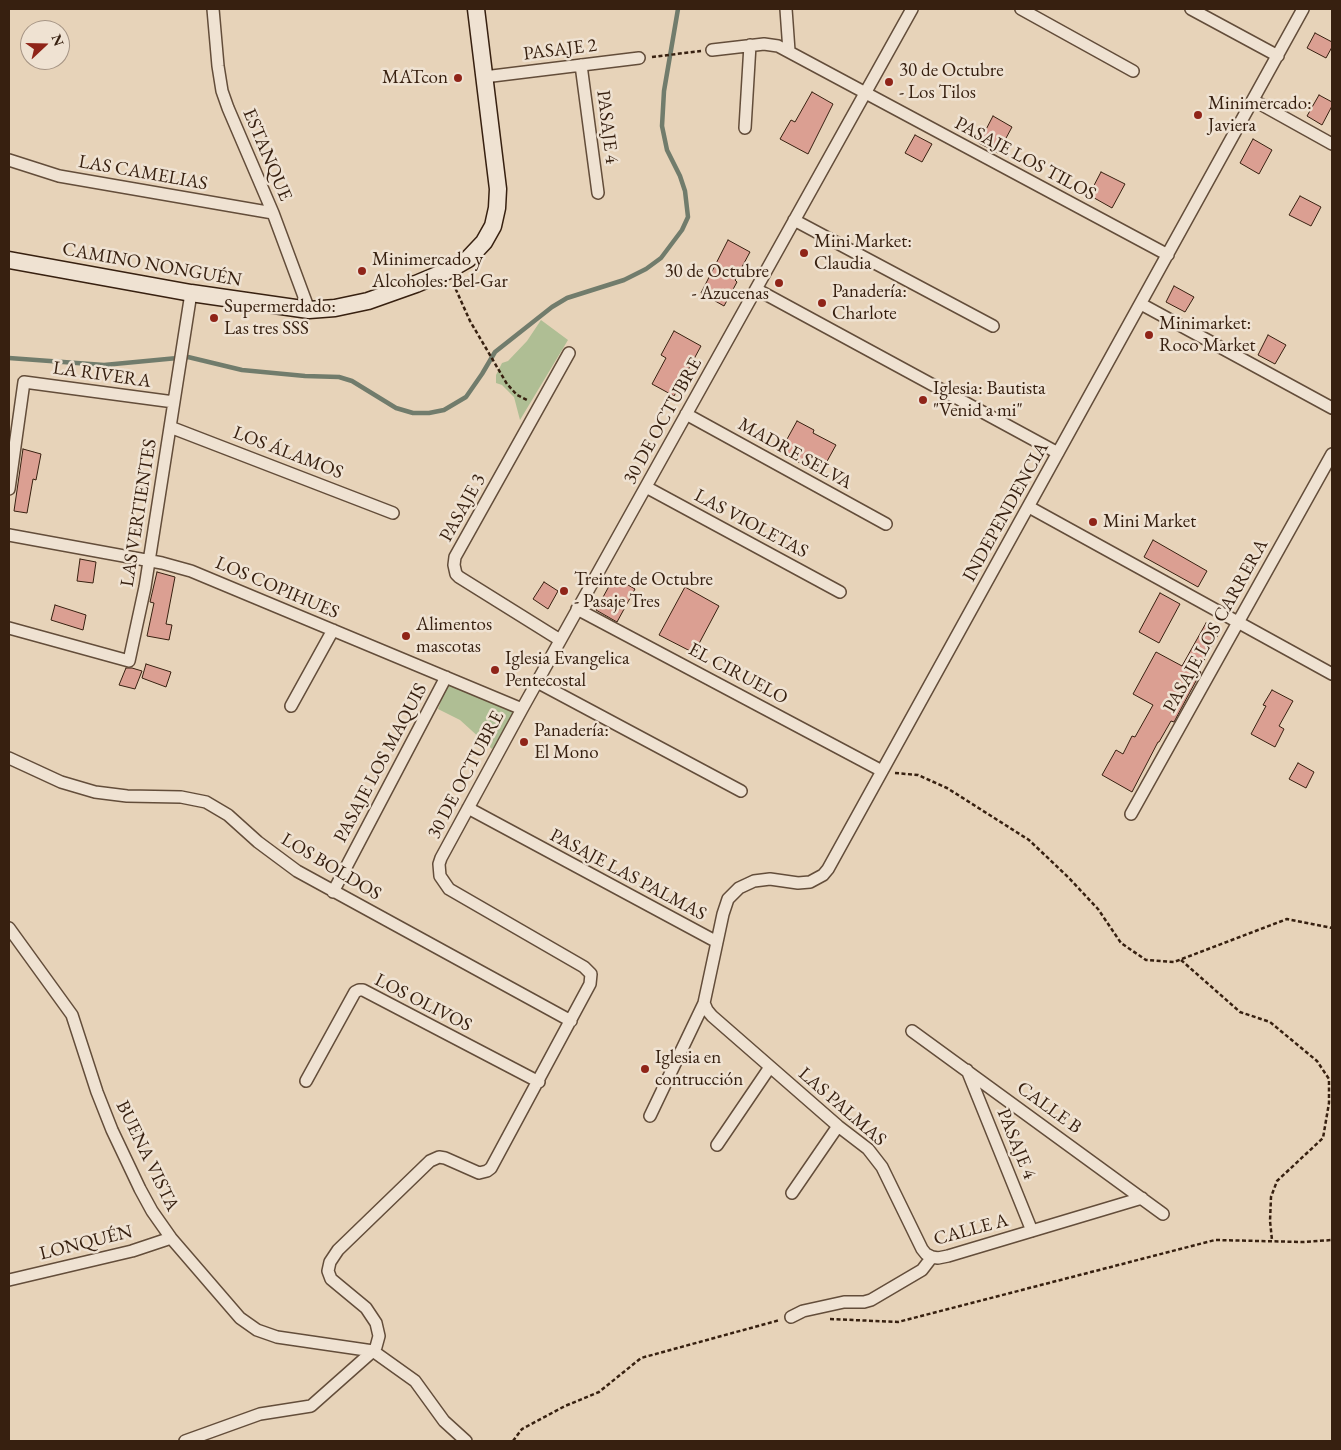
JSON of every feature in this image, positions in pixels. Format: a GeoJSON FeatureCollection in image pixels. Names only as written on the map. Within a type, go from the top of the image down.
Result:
{"type":"FeatureCollection","features":[{"type":"Feature","properties":{"kind":"main road","name":"CAMINO NONGUÉN"},"geometry":{"type":"LineString","coordinates":[[9,260],[192,293],[309,310],[335,308],[368,301],[416,284],[468,259],[489,234],[496,217],[498,188],[476,9]]}},
{"type":"Feature","properties":{"kind":"street","name":"ESTANQUE"},"geometry":{"type":"LineString","coordinates":[[213,9],[222,91],[273,213],[309,310]]}},
{"type":"Feature","properties":{"kind":"street"},"geometry":{"type":"LineString","coordinates":[[786,9],[789,51]]}},
{"type":"Feature","properties":{"kind":"street","name":"30 DE OCTUBRE"},"geometry":{"type":"LineString","coordinates":[[373,1351],[379,1336],[376,1323],[366,1308],[331,1279],[328,1271],[330,1262],[338,1250],[430,1161],[439,1157],[445,1158],[479,1173],[491,1168],[571,1021],[590,984],[591,977],[588,970],[449,889],[442,881],[439,870],[441,858],[577,609],[912,9]]}},
{"type":"Feature","properties":{"kind":"street"},"geometry":{"type":"LineString","coordinates":[[1021,9],[1133,71]]}},
{"type":"Feature","properties":{"kind":"street"},"geometry":{"type":"LineString","coordinates":[[1191,9],[1278,56]]}},
{"type":"Feature","properties":{"kind":"street","name":"INDEPENDENCIA"},"geometry":{"type":"LineString","coordinates":[[717,942],[725,905],[733,892],[739,888],[761,879],[804,883],[816,880],[828,869],[1304,9]]}},
{"type":"Feature","properties":{"kind":"street","name":"PASAJE LOS TILOS"},"geometry":{"type":"LineString","coordinates":[[712,50],[772,44],[789,51],[1168,255]]}},
{"type":"Feature","properties":{"kind":"street"},"geometry":{"type":"LineString","coordinates":[[745,128],[750,46]]}},
{"type":"Feature","properties":{"kind":"street","name":"PASAJE 2"},"geometry":{"type":"LineString","coordinates":[[484,77],[639,58]]}},
{"type":"Feature","properties":{"kind":"street","name":"PASAJE 4"},"geometry":{"type":"LineString","coordinates":[[582,65],[598,193]]}},
{"type":"Feature","properties":{"kind":"street"},"geometry":{"type":"LineString","coordinates":[[1254,100],[1332,144]]}},
{"type":"Feature","properties":{"kind":"street","name":"LAS CAMELIAS"},"geometry":{"type":"LineString","coordinates":[[9,160],[59,176],[273,213]]}},
{"type":"Feature","properties":{"kind":"street"},"geometry":{"type":"LineString","coordinates":[[794,220],[993,326]]}},
{"type":"Feature","properties":{"kind":"street"},"geometry":{"type":"LineString","coordinates":[[756,289],[1058,453]]}},
{"type":"Feature","properties":{"kind":"street","name":"LAS VERTIENTES"},"geometry":{"type":"LineString","coordinates":[[9,628],[129,661],[141,613],[192,293]]}},
{"type":"Feature","properties":{"kind":"street"},"geometry":{"type":"LineString","coordinates":[[1141,304],[1332,408]]}},
{"type":"Feature","properties":{"kind":"street","name":"PASAJE 3"},"geometry":{"type":"LineString","coordinates":[[560,640],[459,578],[454,565],[455,557],[569,353]]}},
{"type":"Feature","properties":{"kind":"street","name":"LA RIVERA"},"geometry":{"type":"LineString","coordinates":[[9,489],[24,382],[174,402]]}},
{"type":"Feature","properties":{"kind":"street","name":"MADRE SELVA"},"geometry":{"type":"LineString","coordinates":[[686,414],[886,524]]}},
{"type":"Feature","properties":{"kind":"street","name":"LOS ÁLAMOS"},"geometry":{"type":"LineString","coordinates":[[170,427],[393,513]]}},
{"type":"Feature","properties":{"kind":"street","name":"PASAJE LOS CARRERA"},"geometry":{"type":"LineString","coordinates":[[1131,814],[1332,454]]}},
{"type":"Feature","properties":{"kind":"street","name":"LAS VIOLETAS"},"geometry":{"type":"LineString","coordinates":[[646,487],[840,592]]}},
{"type":"Feature","properties":{"kind":"street"},"geometry":{"type":"LineString","coordinates":[[1028,507],[1332,674]]}},
{"type":"Feature","properties":{"kind":"street","name":"LOS COPIHUES"},"geometry":{"type":"LineString","coordinates":[[9,535],[149,560],[191,571],[522,709]]}},
{"type":"Feature","properties":{"kind":"street","name":"EL CIRUELO"},"geometry":{"type":"LineString","coordinates":[[577,609],[882,771]]}},
{"type":"Feature","properties":{"kind":"street"},"geometry":{"type":"LineString","coordinates":[[291,706],[333,630]]}},
{"type":"Feature","properties":{"kind":"street","name":"PASAJE LOS MAQUIS"},"geometry":{"type":"LineString","coordinates":[[333,892],[446,677]]}},
{"type":"Feature","properties":{"kind":"street"},"geometry":{"type":"LineString","coordinates":[[537,682],[741,791]]}},
{"type":"Feature","properties":{"kind":"street","name":"LOS BOLDOS"},"geometry":{"type":"LineString","coordinates":[[9,758],[61,782],[95,792],[127,796],[181,797],[206,802],[228,815],[277,858],[297,871],[571,1021]]}},
{"type":"Feature","properties":{"kind":"street","name":"PASAJE LAS PALMAS"},"geometry":{"type":"LineString","coordinates":[[468,808],[717,942],[704,1003],[650,1116]]}},
{"type":"Feature","properties":{"kind":"street","name":"BUENA VISTA"},"geometry":{"type":"LineString","coordinates":[[9,928],[72,1015],[112,1130],[140,1189],[171,1238],[240,1318],[257,1330],[277,1337],[373,1351]]}},
{"type":"Feature","properties":{"kind":"street","name":"LOS OLIVOS"},"geometry":{"type":"LineString","coordinates":[[306,1082],[356,992],[363,990],[538,1082]]}},
{"type":"Feature","properties":{"kind":"street","name":"LAS PALMAS"},"geometry":{"type":"LineString","coordinates":[[704,1003],[712,1016],[838,1126],[868,1149],[882,1167],[922,1249],[932,1257]]}},
{"type":"Feature","properties":{"kind":"street","name":"CALLE B"},"geometry":{"type":"LineString","coordinates":[[912,1031],[1163,1214]]}},
{"type":"Feature","properties":{"kind":"street"},"geometry":{"type":"LineString","coordinates":[[717,1145],[770,1067]]}},
{"type":"Feature","properties":{"kind":"street","name":"PASAJE 4"},"geometry":{"type":"LineString","coordinates":[[967,1070],[1032,1231]]}},
{"type":"Feature","properties":{"kind":"street"},"geometry":{"type":"LineString","coordinates":[[792,1194],[838,1126]]}},
{"type":"Feature","properties":{"kind":"street","name":"CALLE A"},"geometry":{"type":"LineString","coordinates":[[791,1317],[804,1311],[844,1302],[871,1300],[922,1270],[932,1257],[948,1256],[1142,1198]]}},
{"type":"Feature","properties":{"kind":"street","name":"LONQUÉN"},"geometry":{"type":"LineString","coordinates":[[9,1280],[132,1251],[171,1238]]}},
{"type":"Feature","properties":{"kind":"street"},"geometry":{"type":"LineString","coordinates":[[186,1441],[260,1414],[310,1406],[373,1351],[415,1381],[444,1421],[466,1441]]}},
{"type":"Feature","properties":{"kind":"path"},"geometry":{"type":"LineString","coordinates":[[655,56],[694,52]]}},
{"type":"Feature","properties":{"kind":"path"},"geometry":{"type":"LineString","coordinates":[[447,270],[470,321],[507,384],[517,395],[530,402]]}},
{"type":"Feature","properties":{"kind":"path"},"geometry":{"type":"LineString","coordinates":[[882,771],[918,775],[947,788],[1028,840],[1069,878],[1098,909],[1121,943],[1146,960],[1174,962],[1287,919],[1332,928]]}},
{"type":"Feature","properties":{"kind":"path"},"geometry":{"type":"LineString","coordinates":[[1180,960],[1240,1012],[1270,1022],[1318,1061],[1329,1078],[1329,1103],[1323,1138],[1277,1181],[1272,1197],[1270,1221],[1272,1241]]}},
{"type":"Feature","properties":{"kind":"path"},"geometry":{"type":"LineString","coordinates":[[1329,1103],[1332,1106]]}},
{"type":"Feature","properties":{"kind":"path"},"geometry":{"type":"LineString","coordinates":[[830,1319],[898,1322],[1215,1240],[1332,1240]]}},
{"type":"Feature","properties":{"kind":"path"},"geometry":{"type":"LineString","coordinates":[[513,1441],[522,1429],[565,1406],[599,1392],[641,1358],[791,1317]]}},
{"type":"Feature","properties":{"kind":"green space"},"geometry":{"type":"Polygon","coordinates":[[[541,320],[568,340],[520,420],[514,397],[502,385],[496,383],[496,375],[502,363],[508,361],[527,341],[541,320]]]}},
{"type":"Feature","properties":{"kind":"green space"},"geometry":{"type":"Polygon","coordinates":[[[448,681],[519,709],[492,749],[460,720],[438,709],[448,681]]]}},
{"type":"Feature","properties":{"kind":"building"},"geometry":{"type":"Polygon","coordinates":[[[1315,33],[1332,42],[1332,47],[1326,58],[1307,48],[1315,33]]]}},
{"type":"Feature","properties":{"kind":"building"},"geometry":{"type":"Polygon","coordinates":[[[812,92],[833,104],[808,154],[780,139],[791,120],[795,122],[812,92]]]}},
{"type":"Feature","properties":{"kind":"building"},"geometry":{"type":"Polygon","coordinates":[[[1319,95],[1332,102],[1332,106],[1322,125],[1307,116],[1319,95]]]}},
{"type":"Feature","properties":{"kind":"building"},"geometry":{"type":"Polygon","coordinates":[[[993,116],[1012,127],[998,153],[979,143],[993,116]]]}},
{"type":"Feature","properties":{"kind":"building"},"geometry":{"type":"Polygon","coordinates":[[[915,135],[932,144],[922,162],[905,153],[915,135]]]}},
{"type":"Feature","properties":{"kind":"building"},"geometry":{"type":"Polygon","coordinates":[[[1253,139],[1272,150],[1259,174],[1240,163],[1253,139]]]}},
{"type":"Feature","properties":{"kind":"building"},"geometry":{"type":"Polygon","coordinates":[[[1101,172],[1125,184],[1112,208],[1089,195],[1101,172]]]}},
{"type":"Feature","properties":{"kind":"building"},"geometry":{"type":"Polygon","coordinates":[[[1300,196],[1321,207],[1311,226],[1289,215],[1300,196]]]}},
{"type":"Feature","properties":{"kind":"building"},"geometry":{"type":"Polygon","coordinates":[[[728,240],[750,252],[724,306],[701,293],[728,240]]]}},
{"type":"Feature","properties":{"kind":"building"},"geometry":{"type":"Polygon","coordinates":[[[1174,286],[1194,297],[1185,312],[1166,302],[1174,286]]]}},
{"type":"Feature","properties":{"kind":"building"},"geometry":{"type":"Polygon","coordinates":[[[674,331],[701,346],[674,396],[652,384],[666,358],[661,355],[674,331]]]}},
{"type":"Feature","properties":{"kind":"building"},"geometry":{"type":"Polygon","coordinates":[[[1268,335],[1286,345],[1275,364],[1258,355],[1268,335]]]}},
{"type":"Feature","properties":{"kind":"building"},"geometry":{"type":"Polygon","coordinates":[[[797,421],[814,430],[813,433],[836,445],[820,474],[780,452],[797,421]]]}},
{"type":"Feature","properties":{"kind":"building"},"geometry":{"type":"Polygon","coordinates":[[[23,449],[41,454],[36,480],[33,479],[27,513],[14,511],[23,449]]]}},
{"type":"Feature","properties":{"kind":"building"},"geometry":{"type":"Polygon","coordinates":[[[1153,540],[1207,571],[1198,587],[1144,557],[1153,540]]]}},
{"type":"Feature","properties":{"kind":"building"},"geometry":{"type":"Polygon","coordinates":[[[80,559],[96,562],[93,583],[77,581],[80,559]]]}},
{"type":"Feature","properties":{"kind":"building"},"geometry":{"type":"Polygon","coordinates":[[[157,572],[175,577],[166,624],[172,625],[169,640],[147,636],[154,603],[150,602],[157,572]]]}},
{"type":"Feature","properties":{"kind":"building"},"geometry":{"type":"Polygon","coordinates":[[[614,577],[635,589],[617,622],[596,610],[614,577]]]}},
{"type":"Feature","properties":{"kind":"building"},"geometry":{"type":"Polygon","coordinates":[[[544,582],[558,591],[548,609],[533,599],[544,582]]]}},
{"type":"Feature","properties":{"kind":"building"},"geometry":{"type":"Polygon","coordinates":[[[685,587],[719,606],[694,653],[659,635],[685,587]]]}},
{"type":"Feature","properties":{"kind":"building"},"geometry":{"type":"Polygon","coordinates":[[[1160,593],[1180,604],[1159,643],[1139,632],[1160,593]]]}},
{"type":"Feature","properties":{"kind":"building"},"geometry":{"type":"Polygon","coordinates":[[[55,605],[86,615],[83,630],[51,620],[55,605]]]}},
{"type":"Feature","properties":{"kind":"building"},"geometry":{"type":"Polygon","coordinates":[[[1206,623],[1220,631],[1198,671],[1201,672],[1174,722],[1171,721],[1158,742],[1132,792],[1102,775],[1116,750],[1123,754],[1132,736],[1135,737],[1153,705],[1133,694],[1156,652],[1182,666],[1206,623]]]}},
{"type":"Feature","properties":{"kind":"building"},"geometry":{"type":"Polygon","coordinates":[[[146,664],[171,672],[166,687],[142,678],[146,664]]]}},
{"type":"Feature","properties":{"kind":"building"},"geometry":{"type":"Polygon","coordinates":[[[126,668],[142,671],[135,689],[119,685],[126,668]]]}},
{"type":"Feature","properties":{"kind":"building"},"geometry":{"type":"Polygon","coordinates":[[[1272,690],[1293,701],[1279,726],[1284,729],[1275,747],[1251,734],[1266,706],[1263,705],[1272,690]]]}},
{"type":"Feature","properties":{"kind":"building"},"geometry":{"type":"Polygon","coordinates":[[[1298,763],[1314,772],[1306,788],[1289,779],[1298,763]]]}},
{"type":"Feature","properties":{"kind":"waterway"},"geometry":{"type":"LineString","coordinates":[[9,358],[104,365],[188,357],[242,370],[339,377],[352,381],[396,408],[413,413],[429,413],[444,410],[466,397],[495,352],[552,307],[567,298],[624,280],[646,269],[661,258],[682,230],[688,217],[685,191],[667,150],[662,126],[664,91],[678,9]]}},
{"type":"Feature","properties":{"kind":"place","name":"MATcon"},"geometry":{"type":"Point","coordinates":[458,78]}},
{"type":"Feature","properties":{"kind":"place","name":"30 de Octubre - Los Tilos"},"geometry":{"type":"Point","coordinates":[889,82]}},
{"type":"Feature","properties":{"kind":"place","name":"Minimercado: Javiera"},"geometry":{"type":"Point","coordinates":[1198,115]}},
{"type":"Feature","properties":{"kind":"place","name":"Mini Market: Claudia"},"geometry":{"type":"Point","coordinates":[804,253]}},
{"type":"Feature","properties":{"kind":"place","name":"Minimercado y Alcoholes: Bel-Gar"},"geometry":{"type":"Point","coordinates":[362,271]}},
{"type":"Feature","properties":{"kind":"place","name":"30 de Octubre - Azucenas"},"geometry":{"type":"Point","coordinates":[779,283]}},
{"type":"Feature","properties":{"kind":"place","name":"Panadería: Charlote"},"geometry":{"type":"Point","coordinates":[822,303]}},
{"type":"Feature","properties":{"kind":"place","name":"Supermerdado: Las tres SSS"},"geometry":{"type":"Point","coordinates":[214,318]}},
{"type":"Feature","properties":{"kind":"place","name":"Minimarket: Roco Market"},"geometry":{"type":"Point","coordinates":[1149,335]}},
{"type":"Feature","properties":{"kind":"place","name":"Iglesia: Bautista \"Venid a mi\""},"geometry":{"type":"Point","coordinates":[923,400]}},
{"type":"Feature","properties":{"kind":"place","name":"Mini Market"},"geometry":{"type":"Point","coordinates":[1093,522]}},
{"type":"Feature","properties":{"kind":"place","name":"Treinte de Octubre - Pasaje Tres"},"geometry":{"type":"Point","coordinates":[564,591]}},
{"type":"Feature","properties":{"kind":"place","name":"Alimentos mascotas"},"geometry":{"type":"Point","coordinates":[406,636]}},
{"type":"Feature","properties":{"kind":"place","name":"Iglesia Evangelica Pentecostal"},"geometry":{"type":"Point","coordinates":[495,670]}},
{"type":"Feature","properties":{"kind":"place","name":"Panadería: El Mono"},"geometry":{"type":"Point","coordinates":[524,742]}},
{"type":"Feature","properties":{"kind":"place","name":"Iglesia en contrucción"},"geometry":{"type":"Point","coordinates":[645,1069]}}]}
